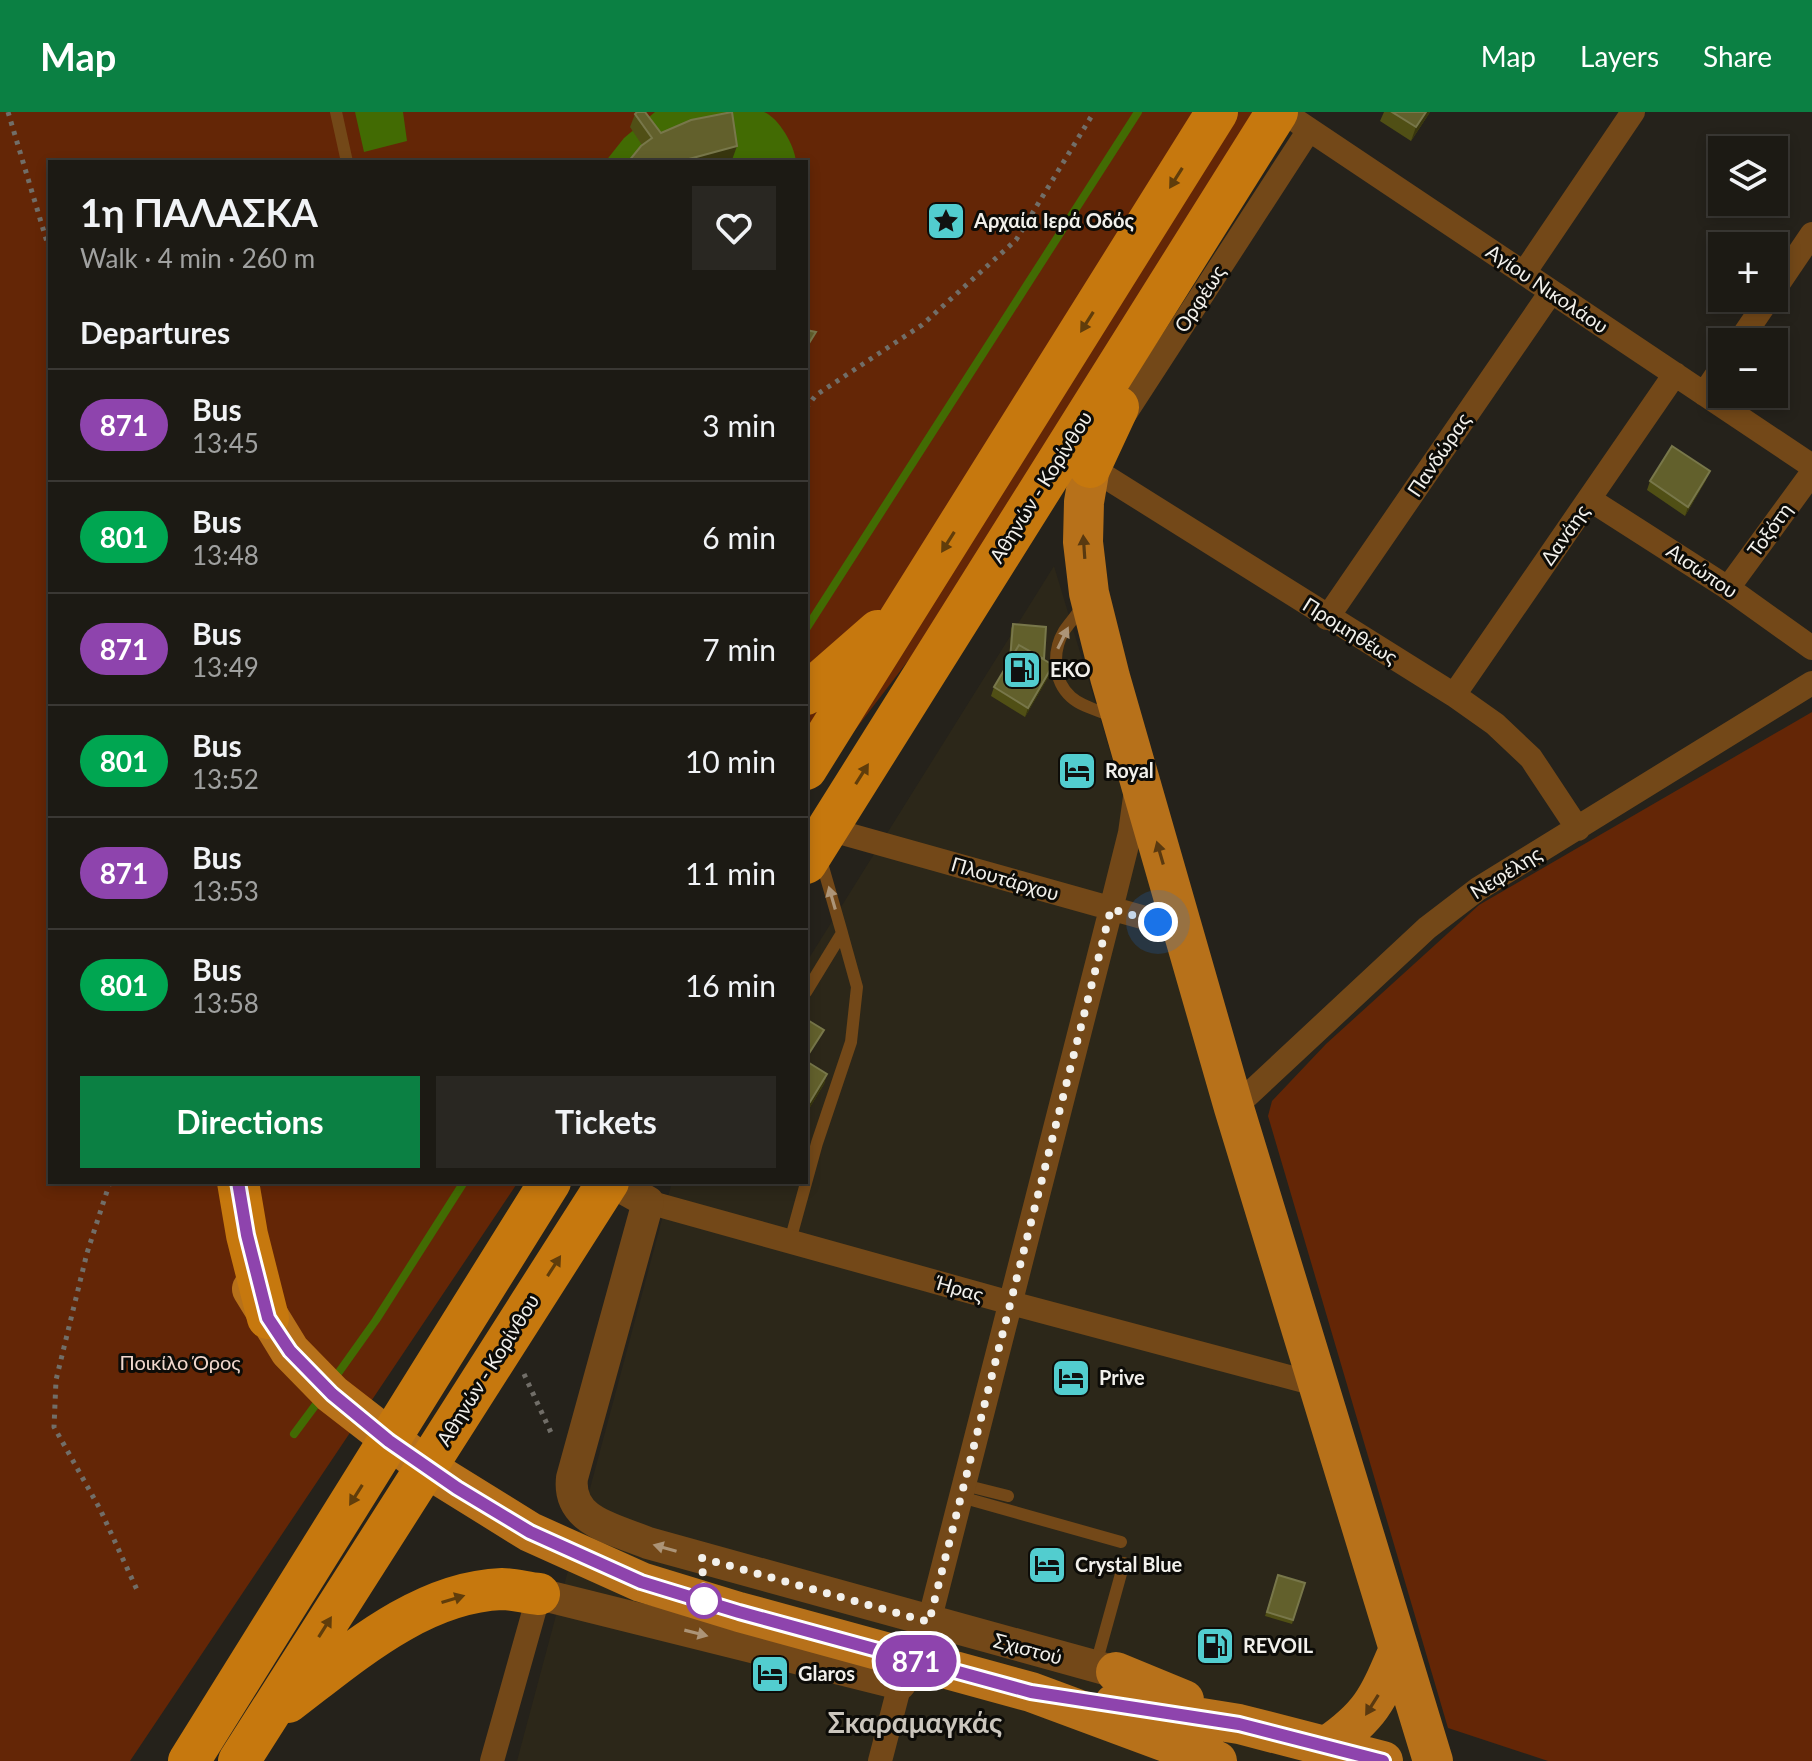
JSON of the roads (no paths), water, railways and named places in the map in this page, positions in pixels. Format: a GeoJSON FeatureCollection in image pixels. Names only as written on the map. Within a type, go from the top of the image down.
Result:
{"type":"FeatureCollection","features":[{"type":"Feature","properties":{"kind":"highway"},"geometry":{"type":"LineString","coordinates":[[808,766],[1217,112]]}},
{"type":"Feature","properties":{"kind":"highway","name":"Αθηνών - Κορίνθου"},"geometry":{"type":"LineString","coordinates":[[817,846],[1191,251],[1290,118]]}},
{"type":"Feature","properties":{"kind":"highway"},"geometry":{"type":"LineString","coordinates":[[1090,467],[1191,251]]}},
{"type":"Feature","properties":{"kind":"highway"},"geometry":{"type":"LineString","coordinates":[[808,692],[906,607]]}},
{"type":"Feature","properties":{"kind":"highway"},"geometry":{"type":"LineString","coordinates":[[238,1184],[247,1235],[270,1321]]}},
{"type":"Feature","properties":{"kind":"highway"},"geometry":{"type":"LineString","coordinates":[[442,1357],[518,1184]]}},
{"type":"Feature","properties":{"kind":"highway"},"geometry":{"type":"LineString","coordinates":[[189,1761],[549,1184]]}},
{"type":"Feature","properties":{"kind":"highway","name":"Αθηνών - Κορίνθου"},"geometry":{"type":"LineString","coordinates":[[239,1761],[609,1184]]}},
{"type":"Feature","properties":{"kind":"highway"},"geometry":{"type":"LineString","coordinates":[[268,1717],[383,1632],[436,1604],[503,1589],[539,1594]]}},
{"type":"Feature","properties":{"kind":"main road"},"geometry":{"type":"LineString","coordinates":[[1090,467],[1084,502],[1083,542],[1089,593],[1126,734],[1234,1108],[1433,1761]]}},
{"type":"Feature","properties":{"kind":"main road","name":"Σχιστού"},"geometry":{"type":"LineString","coordinates":[[220,1184],[234,1257],[290,1351],[332,1394],[430,1470],[530,1532],[641,1582],[1031,1692],[1217,1761]]}},
{"type":"Feature","properties":{"kind":"main road"},"geometry":{"type":"LineString","coordinates":[[1327,1746],[1353,1729],[1377,1701],[1399,1649]]}},
{"type":"Feature","properties":{"kind":"main road"},"geometry":{"type":"LineString","coordinates":[[1106,1670],[1239,1724]]}},
{"type":"Feature","properties":{"kind":"main road"},"geometry":{"type":"LineString","coordinates":[[900,1684],[1210,1761]]}},
{"type":"Feature","properties":{"kind":"main road","name":"Σχιστού"},"geometry":{"type":"LineString","coordinates":[[1031,1692],[1239,1724],[1383,1761]]}},
{"type":"Feature","properties":{"kind":"street"},"geometry":{"type":"LineString","coordinates":[[1524,273],[1633,112]]}},
{"type":"Feature","properties":{"kind":"street","name":"Αγίου Νικολάου"},"geometry":{"type":"LineString","coordinates":[[1290,118],[1812,466]]}},
{"type":"Feature","properties":{"kind":"street","name":"Ορφέως"},"geometry":{"type":"LineString","coordinates":[[1090,467],[1290,118]]}},
{"type":"Feature","properties":{"kind":"street"},"geometry":{"type":"LineString","coordinates":[[1788,269],[1812,234]]}},
{"type":"Feature","properties":{"kind":"street","name":"Πανδώρας"},"geometry":{"type":"LineString","coordinates":[[1327,618],[1551,292]]}},
{"type":"Feature","properties":{"kind":"street","name":"Δανάης"},"geometry":{"type":"LineString","coordinates":[[1454,695],[1675,374]]}},
{"type":"Feature","properties":{"kind":"street"},"geometry":{"type":"LineString","coordinates":[[1704,394],[1708,388]]}},
{"type":"Feature","properties":{"kind":"street","name":"Προμηθέως"},"geometry":{"type":"LineString","coordinates":[[1090,467],[1454,695],[1495,724],[1531,758],[1578,829]]}},
{"type":"Feature","properties":{"kind":"street","name":"Τοξότη"},"geometry":{"type":"LineString","coordinates":[[1728,588],[1812,473]]}},
{"type":"Feature","properties":{"kind":"street","name":"Αισώπου"},"geometry":{"type":"LineString","coordinates":[[1589,499],[1728,588],[1812,648]]}},
{"type":"Feature","properties":{"kind":"street","name":"Νεφέλης"},"geometry":{"type":"LineString","coordinates":[[1234,1108],[1427,928],[1478,889],[1812,683]]}},
{"type":"Feature","properties":{"kind":"street"},"geometry":{"type":"LineString","coordinates":[[929,1622],[1130,833],[1138,777]]}},
{"type":"Feature","properties":{"kind":"street","name":"Πλουτάρχου"},"geometry":{"type":"LineString","coordinates":[[817,846],[1111,909],[1181,928]]}},
{"type":"Feature","properties":{"kind":"street","name":"Ήρας"},"geometry":{"type":"LineString","coordinates":[[614,1184],[648,1202],[1319,1385]]}},
{"type":"Feature","properties":{"kind":"street","name":"Σχιστού"},"geometry":{"type":"LineString","coordinates":[[648,1202],[574,1492],[591,1519],[648,1543],[1106,1670]]}},
{"type":"Feature","properties":{"kind":"street"},"geometry":{"type":"LineString","coordinates":[[492,1761],[539,1594],[900,1684],[880,1761]]}},
{"type":"Feature","properties":{"kind":"lane"},"geometry":{"type":"LineString","coordinates":[[336,112],[347,160]]}},
{"type":"Feature","properties":{"kind":"lane"},"geometry":{"type":"LineString","coordinates":[[812,1145],[851,1042],[857,987],[817,846]]}},
{"type":"Feature","properties":{"kind":"lane"},"geometry":{"type":"LineString","coordinates":[[808,989],[842,933]]}},
{"type":"Feature","properties":{"kind":"lane"},"geometry":{"type":"LineString","coordinates":[[790,1241],[803,1184]]}},
{"type":"Feature","properties":{"kind":"lane"},"geometry":{"type":"LineString","coordinates":[[962,1491],[1008,1496]]}},
{"type":"Feature","properties":{"kind":"lane"},"geometry":{"type":"LineString","coordinates":[[962,1491],[1121,1542]]}},
{"type":"Feature","properties":{"kind":"lane"},"geometry":{"type":"LineString","coordinates":[[1106,1670],[1124,1563]]}},
{"type":"Feature","properties":{"kind":"waterway"},"geometry":{"type":"LineString","coordinates":[[808,626],[1138,112]]}},
{"type":"Feature","properties":{"kind":"waterway"},"geometry":{"type":"LineString","coordinates":[[334,1379],[376,1320],[463,1184]]}},
{"type":"Feature","properties":{"kind":"waterway"},"geometry":{"type":"LineString","coordinates":[[294,1434],[320,1399]]}},
{"type":"Feature","properties":{"kind":"place","name":"Αρχαία Ιερά Οδός"},"geometry":{"type":"Point","coordinates":[946,221]}},
{"type":"Feature","properties":{"kind":"place","name":"EKO"},"geometry":{"type":"Point","coordinates":[1022,670]}},
{"type":"Feature","properties":{"kind":"place","name":"Royal"},"geometry":{"type":"Point","coordinates":[1077,771]}},
{"type":"Feature","properties":{"kind":"place","name":"Prive"},"geometry":{"type":"Point","coordinates":[1071,1378]}},
{"type":"Feature","properties":{"kind":"place","name":"Crystal Blue"},"geometry":{"type":"Point","coordinates":[1047,1565]}},
{"type":"Feature","properties":{"kind":"place","name":"REVOIL"},"geometry":{"type":"Point","coordinates":[1215,1646]}},
{"type":"Feature","properties":{"kind":"place","name":"Glaros"},"geometry":{"type":"Point","coordinates":[770,1674]}},
{"type":"Feature","properties":{"kind":"district","name":"Σκαραμαγκάς"},"geometry":{"type":"Point","coordinates":[915,1723]}},
{"type":"Feature","properties":{"kind":"park label","name":"Ποικίλο Όρος"},"geometry":{"type":"Point","coordinates":[180,1363]}}]}
